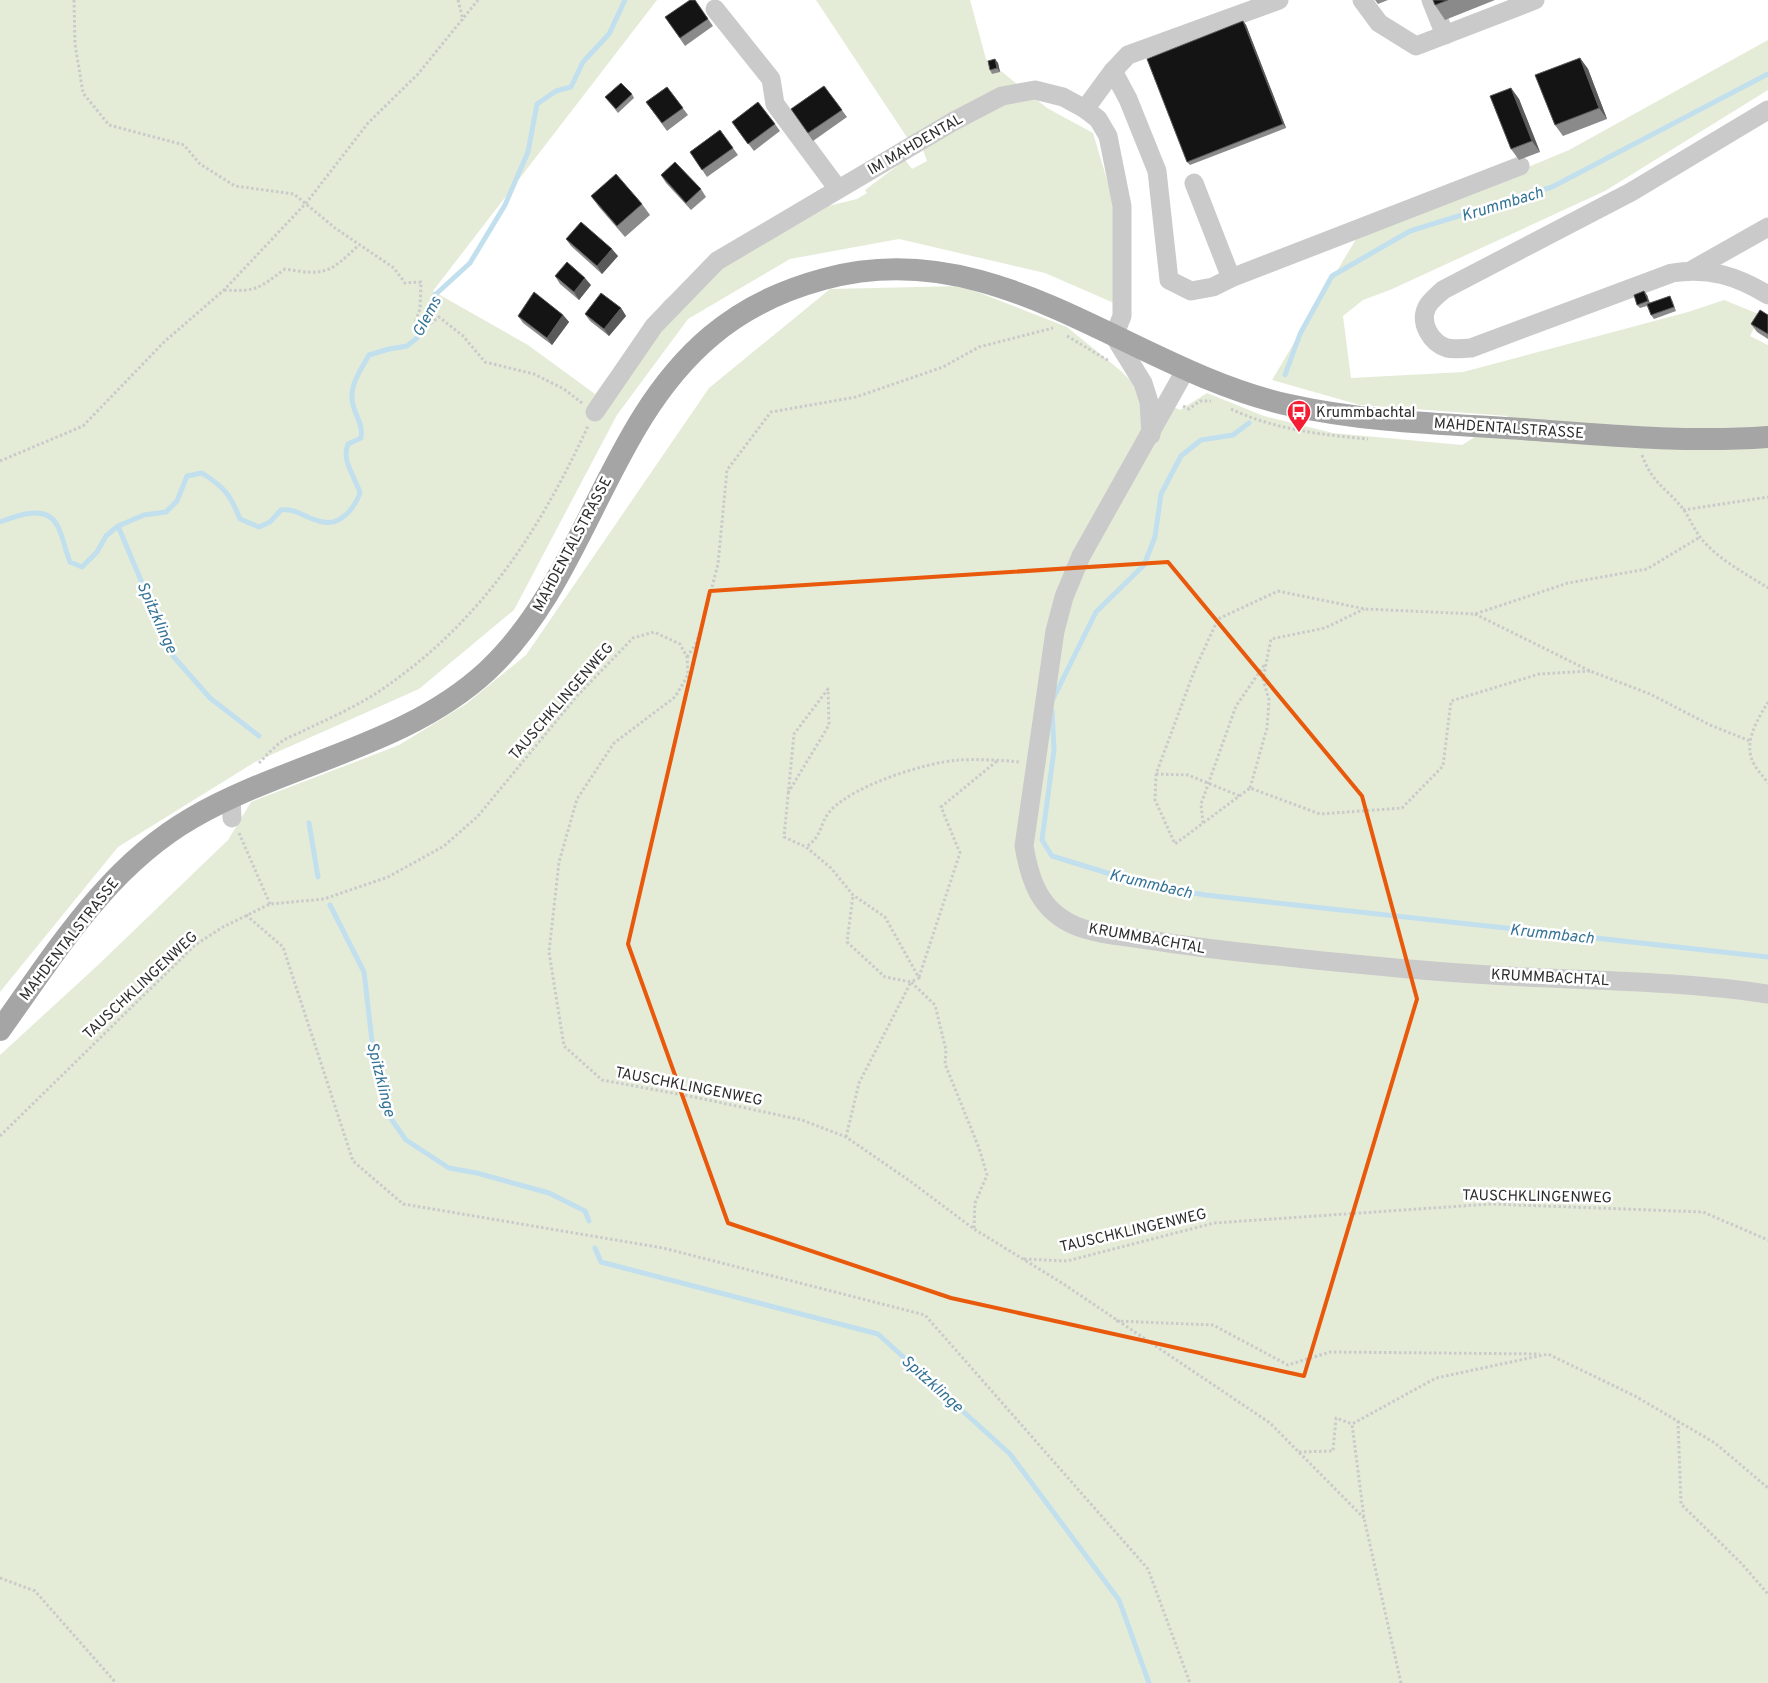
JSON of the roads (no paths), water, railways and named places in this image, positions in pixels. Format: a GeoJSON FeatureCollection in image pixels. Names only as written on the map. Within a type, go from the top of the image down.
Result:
{"type":"FeatureCollection","features":[{"type":"Feature","properties":{"kind":"main road","name":"MAHDENTALSTRASSE"},"geometry":{"type":"LineString","coordinates":[[0,1030],[101,893],[122,871],[168,832],[232,808],[415,720],[452,700],[489,669],[512,645],[550,591],[619,456],[649,405],[691,354],[737,316],[767,299],[803,285],[842,274],[894,268],[940,270],[970,277],[1057,320],[1114,336],[1186,369],[1272,401],[1356,416],[1641,436],[1702,439],[1768,437]]}},
{"type":"Feature","properties":{"kind":"street"},"geometry":{"type":"LineString","coordinates":[[1085,109],[1113,70],[1128,56],[1279,0]]}},
{"type":"Feature","properties":{"kind":"street"},"geometry":{"type":"LineString","coordinates":[[1362,0],[1379,23],[1416,46],[1535,0]]}},
{"type":"Feature","properties":{"kind":"street"},"geometry":{"type":"LineString","coordinates":[[1431,0],[1445,35]]}},
{"type":"Feature","properties":{"kind":"street"},"geometry":{"type":"LineString","coordinates":[[715,9],[771,79],[775,104],[838,189]]}},
{"type":"Feature","properties":{"kind":"street"},"geometry":{"type":"LineString","coordinates":[[1113,70],[1128,99],[1157,171],[1169,280],[1190,291],[1213,287],[1231,278],[1520,166]]}},
{"type":"Feature","properties":{"kind":"street","name":"IM MAHDENTAL"},"geometry":{"type":"LineString","coordinates":[[595,412],[654,326],[717,261],[954,121],[1002,96],[1035,90],[1063,97],[1085,109],[1098,120],[1108,136],[1122,206],[1122,316],[1114,336]]}},
{"type":"Feature","properties":{"kind":"street"},"geometry":{"type":"LineString","coordinates":[[1768,110],[1631,192],[1443,290],[1427,306],[1424,316],[1426,330],[1434,341],[1448,348],[1471,348],[1672,273],[1692,270],[1720,272],[1768,295]]}},
{"type":"Feature","properties":{"kind":"street"},"geometry":{"type":"LineString","coordinates":[[1194,183],[1231,278]]}},
{"type":"Feature","properties":{"kind":"street"},"geometry":{"type":"LineString","coordinates":[[1692,270],[1768,227]]}},
{"type":"Feature","properties":{"kind":"street"},"geometry":{"type":"LineString","coordinates":[[1114,336],[1143,384],[1149,402],[1151,435]]}},
{"type":"Feature","properties":{"kind":"street","name":"KRUMMBACHTAL"},"geometry":{"type":"LineString","coordinates":[[1186,369],[1151,435],[1080,556],[1064,597],[1054,631],[1024,846],[1029,874],[1037,892],[1052,910],[1075,926],[1103,934],[1223,951],[1364,965],[1523,977],[1648,982],[1768,994]]}},
{"type":"Feature","properties":{"kind":"waterway","name":"Glems"},"geometry":{"type":"LineString","coordinates":[[0,522],[30,513],[46,515],[57,525],[70,562],[82,567],[97,552],[106,536],[118,526],[144,515],[166,512],[177,501],[187,476],[202,473],[225,492],[233,503],[240,519],[259,527],[270,522],[281,510],[298,512],[323,522],[336,521],[346,514],[355,504],[360,493],[346,456],[348,444],[361,438],[361,427],[353,407],[352,390],[369,355],[407,346],[417,338],[435,295],[470,263],[505,205],[528,152],[537,104],[556,91],[571,87],[583,62],[609,34],[625,0]]}},
{"type":"Feature","properties":{"kind":"waterway","name":"Krummbach"},"geometry":{"type":"LineString","coordinates":[[1285,375],[1300,334],[1332,276],[1410,231],[1552,187],[1768,74]]}},
{"type":"Feature","properties":{"kind":"waterway","name":"Krummbach"},"geometry":{"type":"LineString","coordinates":[[1053,699],[1096,612],[1144,565],[1155,537],[1161,494],[1181,456],[1201,440],[1233,435],[1249,423]]}},
{"type":"Feature","properties":{"kind":"waterway","name":"Spitzklinge"},"geometry":{"type":"LineString","coordinates":[[118,526],[173,656],[210,698],[259,736]]}},
{"type":"Feature","properties":{"kind":"waterway","name":"Krummbach"},"geometry":{"type":"LineString","coordinates":[[1052,710],[1054,750],[1042,840],[1052,856],[1143,884],[1205,895],[1768,957]]}},
{"type":"Feature","properties":{"kind":"waterway","name":"Spitzklinge"},"geometry":{"type":"LineString","coordinates":[[309,823],[318,877]]}},
{"type":"Feature","properties":{"kind":"waterway","name":"Spitzklinge"},"geometry":{"type":"LineString","coordinates":[[330,905],[364,972],[374,1058],[389,1116],[406,1140],[449,1168],[477,1173],[549,1193],[585,1211],[589,1221]]}},
{"type":"Feature","properties":{"kind":"waterway","name":"Spitzklinge"},"geometry":{"type":"LineString","coordinates":[[595,1248],[601,1262],[878,1334],[1010,1454],[1119,1600],[1149,1683]]}},
{"type":"Feature","properties":{"kind":"place","name":"Krummbachtal"},"geometry":{"type":"Point","coordinates":[1299,433]}}]}
